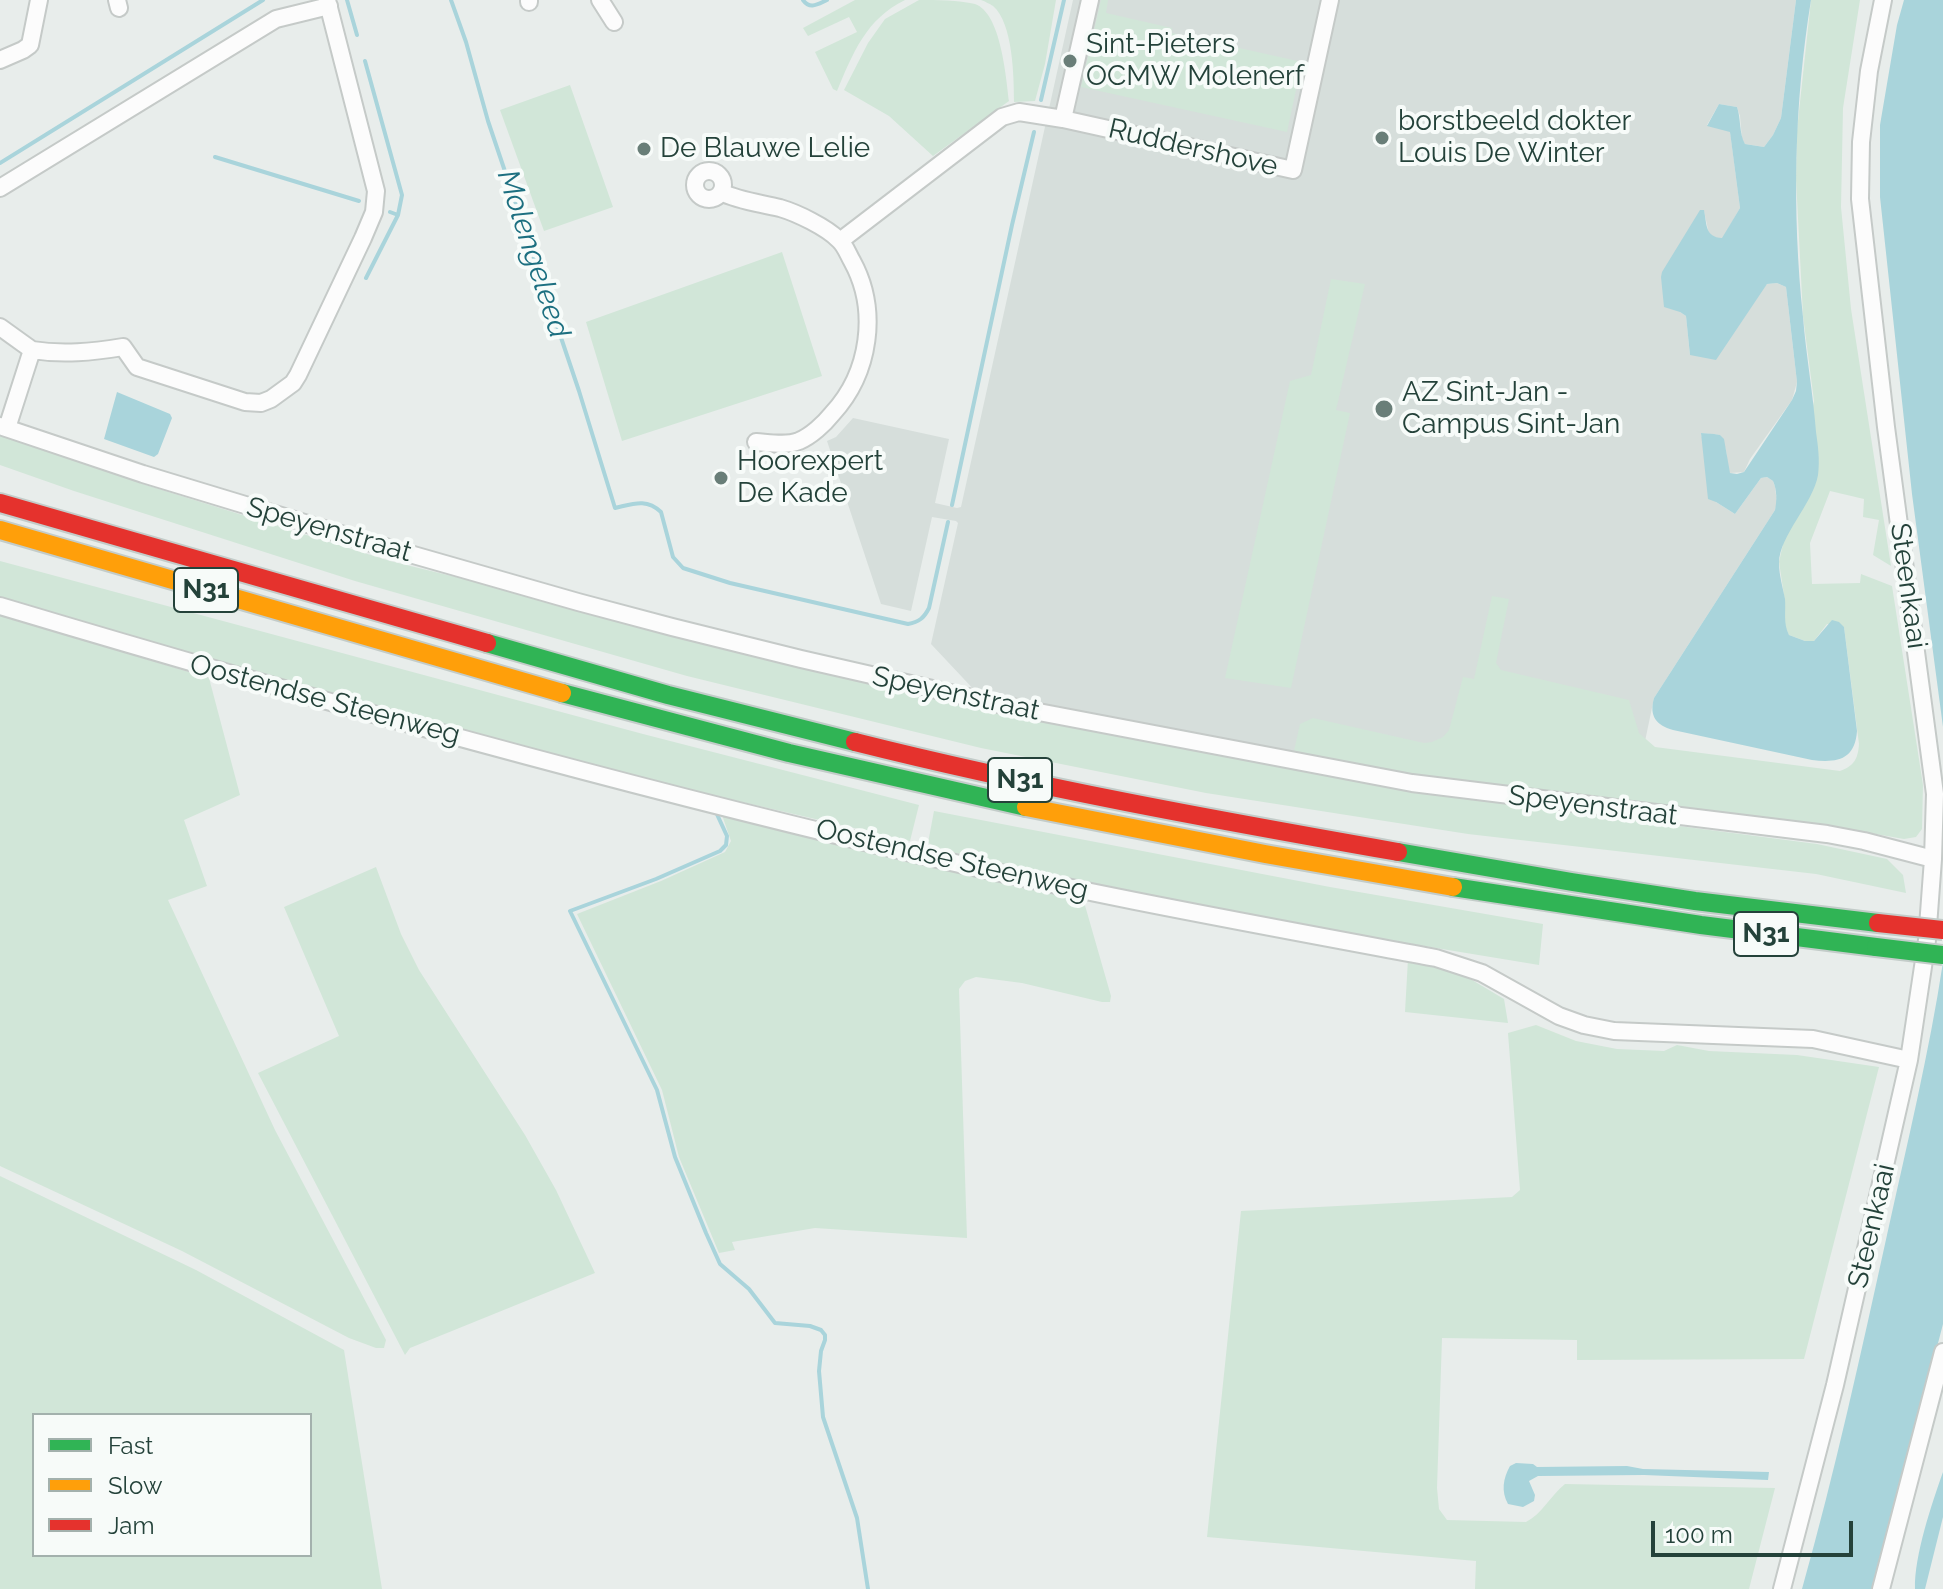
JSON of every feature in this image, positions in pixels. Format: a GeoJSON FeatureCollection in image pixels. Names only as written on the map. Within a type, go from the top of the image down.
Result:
{"type":"FeatureCollection","features":[{"type":"Feature","properties":{"kind":"highway"},"geometry":{"type":"LineString","coordinates":[[0,493],[34,513]]}},
{"type":"Feature","properties":{"kind":"highway","name":"N31"},"geometry":{"type":"LineString","coordinates":[[0,503],[668,695],[1003,777],[1199,817],[1557,879],[1695,901],[1943,930]]}},
{"type":"Feature","properties":{"kind":"highway","name":"N31"},"geometry":{"type":"LineString","coordinates":[[0,530],[661,721],[971,796],[1386,876],[1641,917],[1943,955]]}},
{"type":"Feature","properties":{"kind":"street"},"geometry":{"type":"LineString","coordinates":[[0,60],[30,45],[39,0]]}},
{"type":"Feature","properties":{"kind":"street"},"geometry":{"type":"LineString","coordinates":[[600,0],[614,22]]}},
{"type":"Feature","properties":{"kind":"street"},"geometry":{"type":"LineString","coordinates":[[1063,119],[1090,0]]}},
{"type":"Feature","properties":{"kind":"street","name":"Ruddershove"},"geometry":{"type":"LineString","coordinates":[[840,241],[1002,117],[1019,112],[1293,170],[1330,0]]}},
{"type":"Feature","properties":{"kind":"street","name":"Steenkaai"},"geometry":{"type":"LineString","coordinates":[[1782,1589],[1835,1385],[1909,1060],[1927,940],[1933,859],[1935,794],[1886,427],[1860,199],[1861,142],[1869,71],[1883,0]]}},
{"type":"Feature","properties":{"kind":"street"},"geometry":{"type":"LineString","coordinates":[[0,188],[276,19],[328,3],[376,191],[374,212],[363,238],[293,383],[271,399],[245,402],[137,367],[123,347],[90,353],[32,350],[0,327]]}},
{"type":"Feature","properties":{"kind":"street"},"geometry":{"type":"LineString","coordinates":[[727,195],[783,209],[840,241],[856,268],[865,296],[868,322],[866,348],[858,378],[844,402],[825,423],[800,441],[780,444],[756,442]]}},
{"type":"Feature","properties":{"kind":"street"},"geometry":{"type":"LineString","coordinates":[[3,427],[32,350]]}},
{"type":"Feature","properties":{"kind":"street","name":"Speyenstraat"},"geometry":{"type":"LineString","coordinates":[[3,427],[143,474],[578,602],[801,659],[1007,706],[1412,783],[1827,834],[1933,859]]}},
{"type":"Feature","properties":{"kind":"street","name":"Oostendse Steenweg"},"geometry":{"type":"LineString","coordinates":[[0,606],[249,680],[654,789],[890,848],[1096,893],[1436,958],[1482,973],[1535,1004],[1584,1025],[1649,1034],[1813,1039],[1909,1060]]}},
{"type":"Feature","properties":{"kind":"street"},"geometry":{"type":"LineString","coordinates":[[1881,1589],[1943,1352]]}},
{"type":"Feature","properties":{"kind":"shaded area","name":"AZ Sint-Jan - Campus Sint-Jan"},"geometry":{"type":"Polygon","coordinates":[[[1073,0],[1796,0],[1781,118],[1773,135],[1764,147],[1745,144],[1737,107],[1719,104],[1707,125],[1730,131],[1740,208],[1723,238],[1713,238],[1709,234],[1704,211],[1680,312],[1686,316],[1690,355],[1767,284],[1777,283],[1786,287],[1797,382],[1792,400],[1744,472],[1730,473],[1720,435],[1701,433],[1716,502],[1735,514],[1761,478],[1767,477],[1773,481],[1777,503],[1654,698],[1632,804],[1413,779],[978,694],[931,644],[956,521],[932,517],[911,611],[881,604],[827,441],[836,437],[853,418],[949,439],[935,503],[961,507],[1073,0]]]}},
{"type":"Feature","properties":{"kind":"green space"},"geometry":{"type":"Polygon","coordinates":[[[855,0],[905,0],[880,17],[862,38],[837,91],[833,89],[815,52],[857,32],[849,17],[808,36],[803,28],[855,0]]]}},
{"type":"Feature","properties":{"kind":"green space"},"geometry":{"type":"Polygon","coordinates":[[[919,0],[975,4],[984,10],[1001,47],[1009,101],[933,156],[889,116],[844,90],[868,43],[885,19],[919,0]]]}},
{"type":"Feature","properties":{"kind":"green space"},"geometry":{"type":"Polygon","coordinates":[[[981,0],[1056,0],[1035,101],[1014,102],[1011,51],[1005,25],[993,6],[981,0]]]}},
{"type":"Feature","properties":{"kind":"green space"},"geometry":{"type":"Polygon","coordinates":[[[1101,0],[1108,0],[1106,13],[1172,28],[1172,33],[1302,62],[1287,132],[1081,87],[1101,0]]]}},
{"type":"Feature","properties":{"kind":"green space"},"geometry":{"type":"Polygon","coordinates":[[[1811,0],[1860,0],[1843,108],[1841,207],[1851,309],[1891,566],[1873,555],[1879,520],[1863,517],[1864,499],[1830,491],[1810,543],[1812,584],[1860,583],[1861,574],[1892,586],[1923,785],[1922,829],[1916,837],[1904,839],[1830,826],[1413,779],[1299,758],[1294,751],[1300,724],[1313,718],[1424,743],[1443,737],[1449,730],[1463,677],[1474,679],[1492,596],[1509,599],[1496,663],[1501,670],[1629,700],[1639,733],[1655,747],[1840,771],[1854,761],[1859,744],[1844,627],[1827,624],[1814,641],[1789,635],[1785,627],[1779,562],[1814,401],[1803,316],[1796,179],[1797,130],[1811,0]]]}},
{"type":"Feature","properties":{"kind":"green space"},"geometry":{"type":"Polygon","coordinates":[[[570,85],[613,207],[544,231],[500,110],[570,85]]]}},
{"type":"Feature","properties":{"kind":"green space"},"geometry":{"type":"Polygon","coordinates":[[[782,252],[822,376],[622,441],[586,322],[782,252]]]}},
{"type":"Feature","properties":{"kind":"green space"},"geometry":{"type":"Polygon","coordinates":[[[1331,279],[1365,284],[1336,410],[1350,413],[1291,688],[1225,678],[1290,381],[1311,375],[1331,279]]]}},
{"type":"Feature","properties":{"kind":"green space"},"geometry":{"type":"Polygon","coordinates":[[[0,434],[146,485],[390,561],[587,609],[789,665],[1008,713],[1433,794],[1817,844],[1887,859],[1903,875],[1906,893],[1816,874],[1468,834],[1206,793],[981,748],[687,676],[355,581],[0,465],[0,434]]]}},
{"type":"Feature","properties":{"kind":"green space"},"geometry":{"type":"Polygon","coordinates":[[[0,561],[919,805],[910,841],[459,732],[0,599],[0,561]]]}},
{"type":"Feature","properties":{"kind":"green space"},"geometry":{"type":"Polygon","coordinates":[[[0,615],[209,678],[240,795],[184,820],[207,886],[168,900],[275,1130],[386,1340],[384,1348],[349,1338],[182,1251],[0,1166],[0,615]]]}},
{"type":"Feature","properties":{"kind":"green space"},"geometry":{"type":"Polygon","coordinates":[[[934,811],[1330,887],[1543,924],[1539,965],[1333,931],[1016,870],[928,843],[934,811]]]}},
{"type":"Feature","properties":{"kind":"green space"},"geometry":{"type":"Polygon","coordinates":[[[721,812],[1082,895],[1111,996],[1110,1002],[1022,983],[976,977],[965,981],[959,989],[967,1238],[815,1228],[732,1242],[735,1250],[719,1253],[679,1157],[662,1090],[577,914],[725,852],[731,841],[721,812]]]}},
{"type":"Feature","properties":{"kind":"green space"},"geometry":{"type":"Polygon","coordinates":[[[376,867],[401,934],[419,970],[525,1135],[556,1190],[595,1273],[410,1348],[405,1355],[258,1073],[339,1036],[284,907],[376,867]]]}},
{"type":"Feature","properties":{"kind":"green space"},"geometry":{"type":"Polygon","coordinates":[[[1408,959],[1467,977],[1504,999],[1508,1023],[1405,1012],[1408,959]]]}},
{"type":"Feature","properties":{"kind":"green space"},"geometry":{"type":"Polygon","coordinates":[[[1536,1025],[1576,1041],[1617,1049],[1664,1051],[1677,1045],[1709,1051],[1797,1055],[1879,1067],[1804,1359],[1577,1360],[1577,1340],[1442,1338],[1437,1488],[1439,1509],[1447,1520],[1526,1522],[1565,1484],[1775,1488],[1749,1589],[1475,1589],[1476,1561],[1207,1537],[1241,1211],[1512,1197],[1520,1190],[1508,1033],[1536,1025]]]}},
{"type":"Feature","properties":{"kind":"green space"},"geometry":{"type":"Polygon","coordinates":[[[0,1176],[196,1270],[344,1350],[382,1589],[0,1589],[0,1176]]]}},
{"type":"Feature","properties":{"kind":"water"},"geometry":{"type":"Polygon","coordinates":[[[1796,0],[1811,0],[1801,78],[1796,198],[1799,277],[1819,464],[1815,486],[1784,542],[1779,568],[1789,635],[1814,641],[1832,620],[1844,627],[1856,741],[1843,758],[1829,761],[1673,730],[1658,722],[1652,710],[1654,698],[1775,510],[1775,488],[1773,481],[1767,477],[1761,478],[1735,514],[1708,499],[1701,433],[1720,435],[1724,439],[1730,473],[1744,472],[1792,400],[1797,382],[1786,287],[1777,283],[1767,284],[1716,360],[1690,355],[1686,316],[1664,307],[1661,277],[1700,210],[1704,210],[1710,233],[1722,238],[1740,208],[1730,132],[1707,126],[1719,104],[1737,107],[1745,144],[1764,147],[1773,135],[1781,118],[1796,0]]]}},
{"type":"Feature","properties":{"kind":"water"},"geometry":{"type":"Polygon","coordinates":[[[1904,0],[1943,0],[1943,727],[1912,494],[1880,197],[1880,125],[1904,0]]]}},
{"type":"Feature","properties":{"kind":"water"},"geometry":{"type":"Polygon","coordinates":[[[117,392],[170,414],[172,418],[154,457],[104,439],[117,392]]]}},
{"type":"Feature","properties":{"kind":"water"},"geometry":{"type":"Polygon","coordinates":[[[1943,962],[1943,1324],[1872,1589],[1802,1589],[1837,1457],[1867,1324],[1924,1065],[1943,962]]]}},
{"type":"Feature","properties":{"kind":"water"},"geometry":{"type":"Polygon","coordinates":[[[1516,1463],[1537,1467],[1627,1466],[1769,1472],[1768,1480],[1644,1475],[1538,1476],[1529,1481],[1535,1495],[1534,1501],[1523,1507],[1508,1504],[1504,1494],[1506,1476],[1510,1466],[1516,1463]]]}},
{"type":"Feature","properties":{"kind":"water"},"geometry":{"type":"Polygon","coordinates":[[[1943,1472],[1943,1517],[1925,1589],[1915,1589],[1921,1546],[1943,1472]]]}},
{"type":"Feature","properties":{"kind":"waterway"},"geometry":{"type":"LineString","coordinates":[[0,163],[263,0]]}},
{"type":"Feature","properties":{"kind":"waterway"},"geometry":{"type":"LineString","coordinates":[[347,0],[357,35]]}},
{"type":"Feature","properties":{"kind":"waterway","name":"Molengeleed"},"geometry":{"type":"LineString","coordinates":[[451,0],[615,508],[645,504],[661,512],[673,557],[683,568],[730,583],[908,624],[921,619],[929,608],[948,522]]}},
{"type":"Feature","properties":{"kind":"waterway"},"geometry":{"type":"LineString","coordinates":[[803,0],[811,5],[827,0]]}},
{"type":"Feature","properties":{"kind":"waterway"},"geometry":{"type":"LineString","coordinates":[[1041,100],[1064,0]]}},
{"type":"Feature","properties":{"kind":"waterway"},"geometry":{"type":"LineString","coordinates":[[365,61],[402,195],[398,215]]}},
{"type":"Feature","properties":{"kind":"waterway"},"geometry":{"type":"LineString","coordinates":[[952,505],[1034,132]]}},
{"type":"Feature","properties":{"kind":"waterway"},"geometry":{"type":"LineString","coordinates":[[215,157],[359,201]]}},
{"type":"Feature","properties":{"kind":"waterway"},"geometry":{"type":"LineString","coordinates":[[366,278],[398,215],[390,212]]}},
{"type":"Feature","properties":{"kind":"waterway"},"geometry":{"type":"LineString","coordinates":[[715,810],[727,836],[726,845],[720,851],[570,911],[657,1090],[675,1157],[720,1264],[749,1289],[775,1323],[810,1326],[825,1335],[819,1371],[823,1417],[857,1518],[868,1589]]}},
{"type":"Feature","properties":{"kind":"traffic: fast"},"geometry":{"type":"LineString","coordinates":[[487,643],[668,695],[855,742]]}},
{"type":"Feature","properties":{"kind":"traffic: fast"},"geometry":{"type":"LineString","coordinates":[[562,693],[789,753],[1026,807]]}},
{"type":"Feature","properties":{"kind":"traffic: fast"},"geometry":{"type":"LineString","coordinates":[[1398,852],[1695,901],[1878,923]]}},
{"type":"Feature","properties":{"kind":"traffic: fast"},"geometry":{"type":"LineString","coordinates":[[1453,887],[1701,925],[1876,947]]}},
{"type":"Feature","properties":{"kind":"traffic: fast"},"geometry":{"type":"LineString","coordinates":[[1876,947],[1943,955]]}},
{"type":"Feature","properties":{"kind":"traffic: slow"},"geometry":{"type":"LineString","coordinates":[[0,530],[562,693]]}},
{"type":"Feature","properties":{"kind":"traffic: slow"},"geometry":{"type":"LineString","coordinates":[[1026,807],[1453,887]]}},
{"type":"Feature","properties":{"kind":"traffic: jam"},"geometry":{"type":"LineString","coordinates":[[0,503],[487,643]]}},
{"type":"Feature","properties":{"kind":"traffic: jam"},"geometry":{"type":"LineString","coordinates":[[855,742],[1057,788],[1398,852]]}},
{"type":"Feature","properties":{"kind":"traffic: jam"},"geometry":{"type":"LineString","coordinates":[[1878,923],[1943,930]]}},
{"type":"Feature","properties":{"kind":"place","name":"Sint-Pieters OCMW Molenerf"},"geometry":{"type":"Point","coordinates":[1070,61]}},
{"type":"Feature","properties":{"kind":"place","name":"borstbeeld dokter Louis De Winter"},"geometry":{"type":"Point","coordinates":[1382,138]}},
{"type":"Feature","properties":{"kind":"place","name":"De Blauwe Lelie"},"geometry":{"type":"Point","coordinates":[644,149]}},
{"type":"Feature","properties":{"kind":"place","name":"AZ Sint-Jan - Campus Sint-Jan"},"geometry":{"type":"Point","coordinates":[1384,409]}},
{"type":"Feature","properties":{"kind":"place","name":"Hoorexpert De Kade"},"geometry":{"type":"Point","coordinates":[721,478]}}]}
